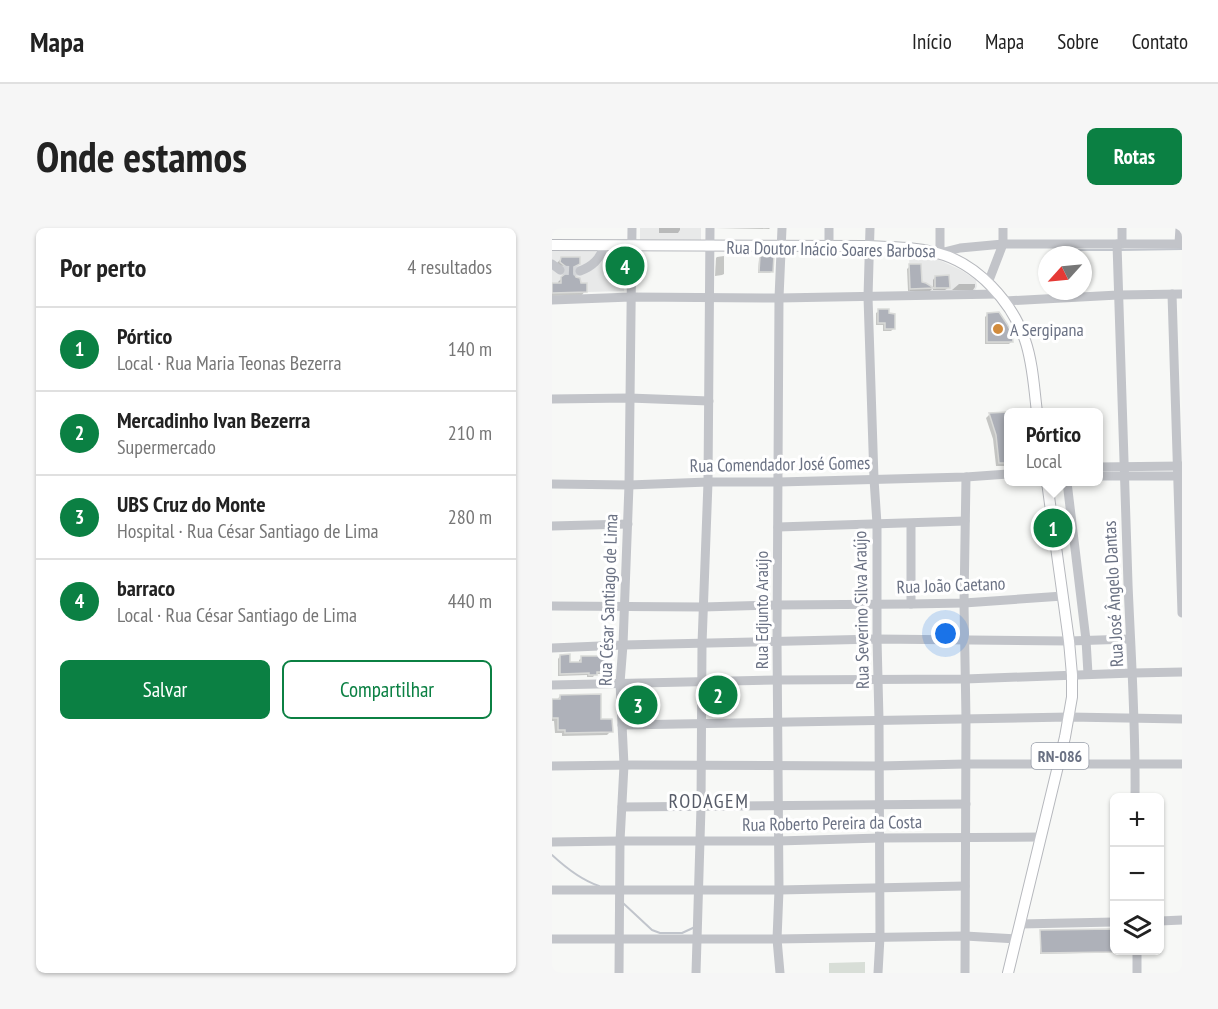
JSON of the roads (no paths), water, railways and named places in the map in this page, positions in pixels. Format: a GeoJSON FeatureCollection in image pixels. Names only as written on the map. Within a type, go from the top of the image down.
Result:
{"type":"FeatureCollection","features":[{"type":"Feature","properties":{"kind":"main road","name":"Rua Doutor Inácio Soares Barbosa"},"geometry":{"type":"LineString","coordinates":[[552,245],[868,246],[910,248],[940,253]]}},
{"type":"Feature","properties":{"kind":"main road"},"geometry":{"type":"LineString","coordinates":[[940,253],[962,264],[988,284],[1001,297],[1017,322],[1025,340],[1036,408]]}},
{"type":"Feature","properties":{"kind":"main road","name":"RN-086"},"geometry":{"type":"LineString","coordinates":[[1008,973],[1072,697],[1069,641],[1048,486]]}},
{"type":"Feature","properties":{"kind":"street","name":"Rua César Santiago de Lima"},"geometry":{"type":"LineString","coordinates":[[619,973],[620,841],[624,765],[620,683],[624,645],[628,524],[630,297],[633,228]]}},
{"type":"Feature","properties":{"kind":"street"},"geometry":{"type":"LineString","coordinates":[[696,973],[701,807],[701,681],[708,482],[710,228]]}},
{"type":"Feature","properties":{"kind":"street","name":"Rua Edjunto Araújo"},"geometry":{"type":"LineString","coordinates":[[780,973],[777,939],[777,605],[779,298],[782,228]]}},
{"type":"Feature","properties":{"kind":"street"},"geometry":{"type":"LineString","coordinates":[[829,228],[829,246]]}},
{"type":"Feature","properties":{"kind":"street","name":"Rua Severino Silva Araújo"},"geometry":{"type":"LineString","coordinates":[[870,228],[868,297],[877,524],[880,805],[878,973]]}},
{"type":"Feature","properties":{"kind":"street"},"geometry":{"type":"LineString","coordinates":[[940,228],[940,253]]}},
{"type":"Feature","properties":{"kind":"street"},"geometry":{"type":"LineString","coordinates":[[988,284],[1003,244],[1003,228]]}},
{"type":"Feature","properties":{"kind":"street","name":"Rua José Ângelo Dantas"},"geometry":{"type":"LineString","coordinates":[[1122,228],[1119,244],[1118,295],[1133,673],[1135,793]]}},
{"type":"Feature","properties":{"kind":"street"},"geometry":{"type":"LineString","coordinates":[[1180,228],[1180,244]]}},
{"type":"Feature","properties":{"kind":"street","name":"Rua Doutor Inácio Soares Barbosa"},"geometry":{"type":"LineString","coordinates":[[940,253],[960,248],[1003,244],[1180,244]]}},
{"type":"Feature","properties":{"kind":"street"},"geometry":{"type":"LineString","coordinates":[[580,271],[592,266],[604,246]]}},
{"type":"Feature","properties":{"kind":"street"},"geometry":{"type":"LineString","coordinates":[[552,300],[630,297],[1001,297],[1177,294],[1182,613]]}},
{"type":"Feature","properties":{"kind":"street"},"geometry":{"type":"LineString","coordinates":[[552,399],[709,400]]}},
{"type":"Feature","properties":{"kind":"street"},"geometry":{"type":"LineString","coordinates":[[1103,475],[1180,466]]}},
{"type":"Feature","properties":{"kind":"street"},"geometry":{"type":"LineString","coordinates":[[1103,468],[1124,472],[1180,476]]}},
{"type":"Feature","properties":{"kind":"street","name":"Rua Comendador José Gomes"},"geometry":{"type":"LineString","coordinates":[[552,484],[779,482],[1004,474]]}},
{"type":"Feature","properties":{"kind":"street"},"geometry":{"type":"LineString","coordinates":[[965,970],[964,521],[966,477]]}},
{"type":"Feature","properties":{"kind":"street"},"geometry":{"type":"LineString","coordinates":[[1067,486],[1088,675]]}},
{"type":"Feature","properties":{"kind":"street"},"geometry":{"type":"LineString","coordinates":[[778,526],[964,521]]}},
{"type":"Feature","properties":{"kind":"street"},"geometry":{"type":"LineString","coordinates":[[552,526],[628,524]]}},
{"type":"Feature","properties":{"kind":"street"},"geometry":{"type":"LineString","coordinates":[[911,524],[911,604]]}},
{"type":"Feature","properties":{"kind":"street","name":"Rua João Caetano"},"geometry":{"type":"LineString","coordinates":[[552,606],[703,607],[964,603],[1063,596]]}},
{"type":"Feature","properties":{"kind":"street"},"geometry":{"type":"LineString","coordinates":[[552,648],[877,639],[1069,641],[1130,639]]}},
{"type":"Feature","properties":{"kind":"street"},"geometry":{"type":"LineString","coordinates":[[552,685],[701,681],[965,679],[1182,672]]}},
{"type":"Feature","properties":{"kind":"street"},"geometry":{"type":"LineString","coordinates":[[622,725],[1069,717],[1182,719]]}},
{"type":"Feature","properties":{"kind":"street"},"geometry":{"type":"LineString","coordinates":[[552,766],[1182,764]]}},
{"type":"Feature","properties":{"kind":"street"},"geometry":{"type":"LineString","coordinates":[[622,807],[966,804]]}},
{"type":"Feature","properties":{"kind":"street","name":"Rua Roberto Pereira da Costa"},"geometry":{"type":"LineString","coordinates":[[552,842],[1040,837]]}},
{"type":"Feature","properties":{"kind":"street"},"geometry":{"type":"LineString","coordinates":[[552,890],[778,890],[965,886]]}},
{"type":"Feature","properties":{"kind":"street"},"geometry":{"type":"LineString","coordinates":[[1164,921],[1182,920]]}},
{"type":"Feature","properties":{"kind":"street"},"geometry":{"type":"LineString","coordinates":[[1020,924],[1110,922]]}},
{"type":"Feature","properties":{"kind":"street"},"geometry":{"type":"LineString","coordinates":[[552,939],[965,936],[1017,939]]}},
{"type":"Feature","properties":{"kind":"street"},"geometry":{"type":"LineString","coordinates":[[1137,955],[1137,973]]}},
{"type":"Feature","properties":{"kind":"waterway"},"geometry":{"type":"LineString","coordinates":[[1121,250],[1182,249]]}},
{"type":"Feature","properties":{"kind":"waterway"},"geometry":{"type":"LineString","coordinates":[[1092,250],[1115,250]]}},
{"type":"Feature","properties":{"kind":"waterway"},"geometry":{"type":"LineString","coordinates":[[552,855],[574,873],[599,886]]}},
{"type":"Feature","properties":{"kind":"waterway"},"geometry":{"type":"LineString","coordinates":[[623,903],[652,930],[660,933],[682,933],[695,927]]}},
{"type":"Feature","properties":{"kind":"tunnel"},"geometry":{"type":"LineString","coordinates":[[560,270],[580,271]]}},
{"type":"Feature","properties":{"kind":"place","name":"barraco"},"geometry":{"type":"Point","coordinates":[625,266]}},
{"type":"Feature","properties":{"kind":"place","name":"A Sergipana"},"geometry":{"type":"Point","coordinates":[998,329]}},
{"type":"Feature","properties":{"kind":"place","name":"Pórtico"},"geometry":{"type":"Point","coordinates":[1053,528]}},
{"type":"Feature","properties":{"kind":"place","name":"Mercadinho Ivan Bezerra"},"geometry":{"type":"Point","coordinates":[718,695]}},
{"type":"Feature","properties":{"kind":"place","name":"UBS Cruz do Monte"},"geometry":{"type":"Point","coordinates":[638,705]}},
{"type":"Feature","properties":{"kind":"district","name":"RODAGEM"},"geometry":{"type":"Point","coordinates":[709,801]}}]}
